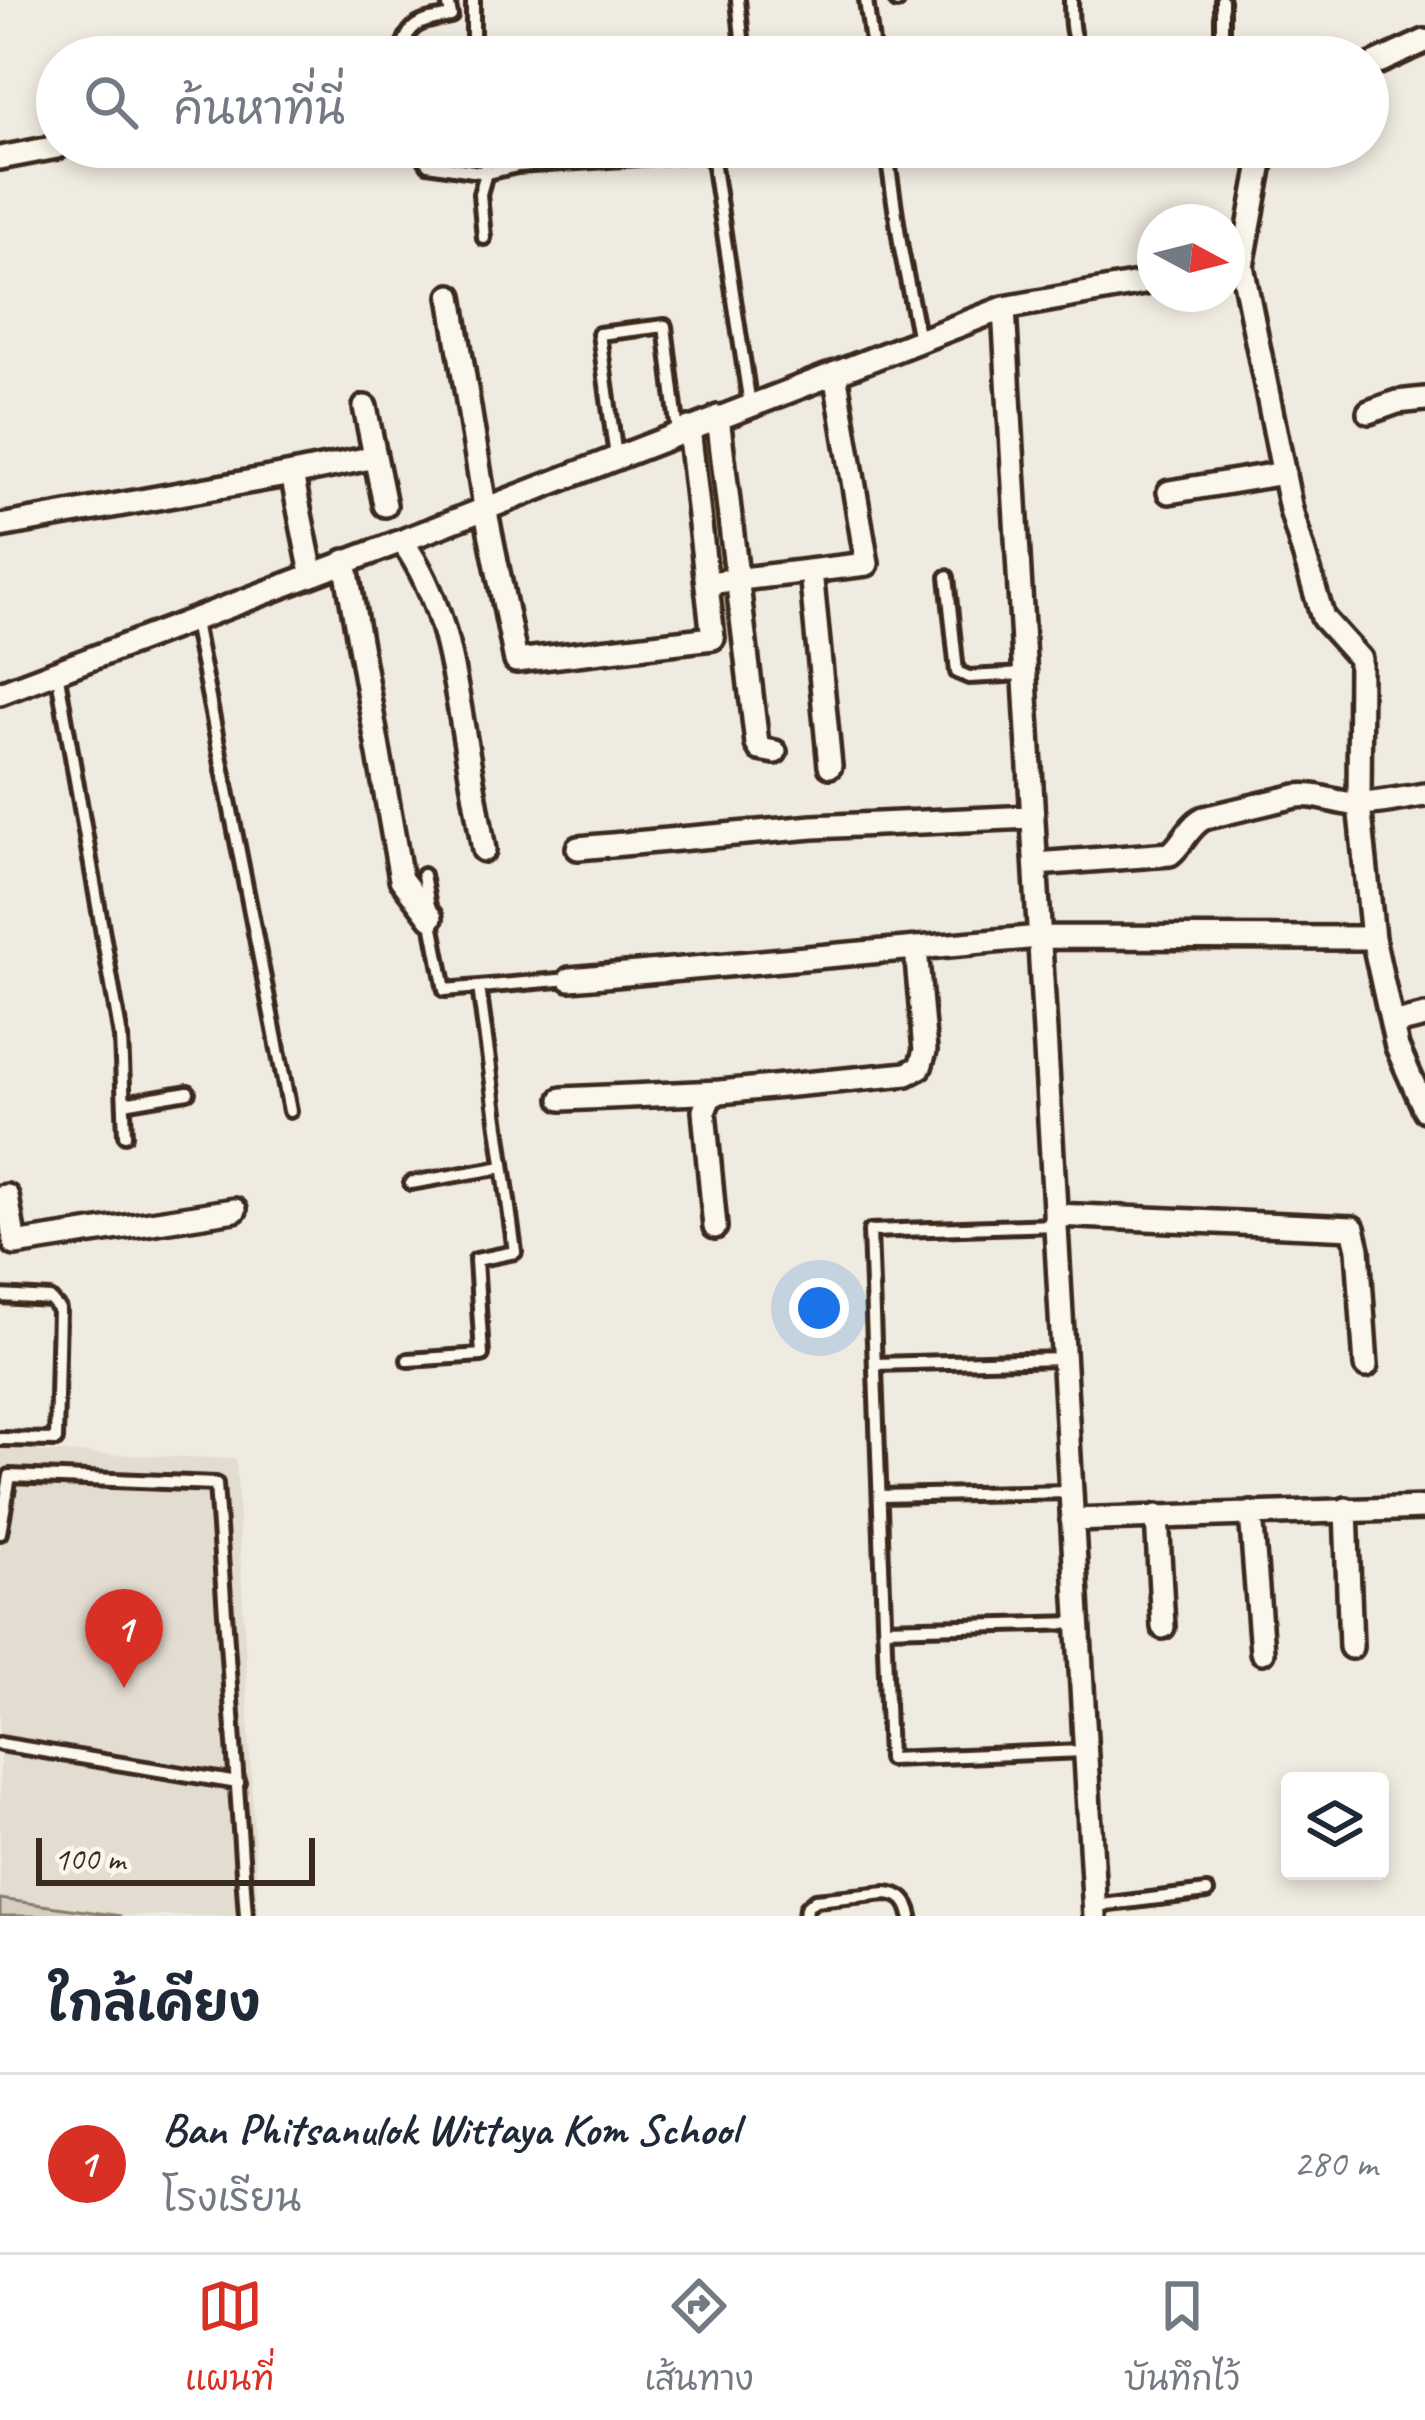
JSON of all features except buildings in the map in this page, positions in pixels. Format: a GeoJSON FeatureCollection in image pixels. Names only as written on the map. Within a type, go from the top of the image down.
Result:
{"type":"FeatureCollection","features":[{"type":"Feature","properties":{"kind":"street"},"geometry":{"type":"LineString","coordinates":[[1389,57],[1425,40]]}},
{"type":"Feature","properties":{"kind":"street"},"geometry":{"type":"LineString","coordinates":[[0,158],[36,151]]}},
{"type":"Feature","properties":{"kind":"street"},"geometry":{"type":"LineString","coordinates":[[1245,226],[1259,168]]}},
{"type":"Feature","properties":{"kind":"street"},"geometry":{"type":"LineString","coordinates":[[0,693],[1004,308],[1137,284]]}},
{"type":"Feature","properties":{"kind":"street"},"geometry":{"type":"LineString","coordinates":[[451,296],[485,507],[517,661],[713,638],[684,430]]}},
{"type":"Feature","properties":{"kind":"street"},"geometry":{"type":"LineString","coordinates":[[1004,308],[1095,1911]]}},
{"type":"Feature","properties":{"kind":"street"},"geometry":{"type":"LineString","coordinates":[[1245,310],[1323,618],[1360,659],[1359,804],[1373,938],[1397,1047],[1425,1111]]}},
{"type":"Feature","properties":{"kind":"street"},"geometry":{"type":"LineString","coordinates":[[708,583],[867,565],[836,374]]}},
{"type":"Feature","properties":{"kind":"street"},"geometry":{"type":"LineString","coordinates":[[1369,412],[1425,399]]}},
{"type":"Feature","properties":{"kind":"street"},"geometry":{"type":"LineString","coordinates":[[365,406],[385,505]]}},
{"type":"Feature","properties":{"kind":"street"},"geometry":{"type":"LineString","coordinates":[[718,417],[758,744],[760,749],[775,752]]}},
{"type":"Feature","properties":{"kind":"street"},"geometry":{"type":"LineString","coordinates":[[0,526],[375,457]]}},
{"type":"Feature","properties":{"kind":"street"},"geometry":{"type":"LineString","coordinates":[[1169,492],[1283,473]]}},
{"type":"Feature","properties":{"kind":"street"},"geometry":{"type":"LineString","coordinates":[[292,474],[312,574]]}},
{"type":"Feature","properties":{"kind":"street"},"geometry":{"type":"LineString","coordinates":[[401,542],[418,563],[433,595],[452,662],[484,850]]}},
{"type":"Feature","properties":{"kind":"street"},"geometry":{"type":"LineString","coordinates":[[345,561],[401,879],[431,918]]}},
{"type":"Feature","properties":{"kind":"street"},"geometry":{"type":"LineString","coordinates":[[811,571],[830,766]]}},
{"type":"Feature","properties":{"kind":"street"},"geometry":{"type":"LineString","coordinates":[[1036,864],[1170,854],[1194,823],[1204,818],[1296,796],[1310,794],[1359,804],[1425,795]]}},
{"type":"Feature","properties":{"kind":"street"},"geometry":{"type":"LineString","coordinates":[[578,848],[813,827],[1032,817]]}},
{"type":"Feature","properties":{"kind":"street"},"geometry":{"type":"LineString","coordinates":[[570,979],[1039,937],[1373,938]]}},
{"type":"Feature","properties":{"kind":"street"},"geometry":{"type":"LineString","coordinates":[[562,1099],[907,1074],[920,1067],[925,1052],[916,948]]}},
{"type":"Feature","properties":{"kind":"street"},"geometry":{"type":"LineString","coordinates":[[1392,1024],[1425,1016]]}},
{"type":"Feature","properties":{"kind":"street"},"geometry":{"type":"LineString","coordinates":[[715,1227],[704,1111],[710,1097],[720,1091]]}},
{"type":"Feature","properties":{"kind":"street"},"geometry":{"type":"LineString","coordinates":[[0,1197],[7,1196],[15,1244],[236,1210]]}},
{"type":"Feature","properties":{"kind":"street"},"geometry":{"type":"LineString","coordinates":[[1055,1220],[1353,1228],[1366,1366]]}},
{"type":"Feature","properties":{"kind":"street"},"geometry":{"type":"LineString","coordinates":[[1072,1520],[1425,1508]]}},
{"type":"Feature","properties":{"kind":"street"},"geometry":{"type":"LineString","coordinates":[[1346,1510],[1351,1647]]}},
{"type":"Feature","properties":{"kind":"street"},"geometry":{"type":"LineString","coordinates":[[1251,1513],[1262,1652]]}},
{"type":"Feature","properties":{"kind":"street"},"geometry":{"type":"LineString","coordinates":[[1157,1516],[1163,1627]]}},
{"type":"Feature","properties":{"kind":"lane"},"geometry":{"type":"LineString","coordinates":[[405,36],[421,22],[451,16],[448,0]]}},
{"type":"Feature","properties":{"kind":"lane"},"geometry":{"type":"LineString","coordinates":[[473,0],[473,36]]}},
{"type":"Feature","properties":{"kind":"lane"},"geometry":{"type":"LineString","coordinates":[[738,0],[742,36]]}},
{"type":"Feature","properties":{"kind":"lane"},"geometry":{"type":"LineString","coordinates":[[866,0],[871,36]]}},
{"type":"Feature","properties":{"kind":"lane"},"geometry":{"type":"LineString","coordinates":[[1071,0],[1072,36]]}},
{"type":"Feature","properties":{"kind":"lane"},"geometry":{"type":"LineString","coordinates":[[1222,0],[1222,36]]}},
{"type":"Feature","properties":{"kind":"lane"},"geometry":{"type":"LineString","coordinates":[[454,168],[486,173],[508,168]]}},
{"type":"Feature","properties":{"kind":"lane"},"geometry":{"type":"LineString","coordinates":[[484,238],[480,194],[485,168]]}},
{"type":"Feature","properties":{"kind":"lane"},"geometry":{"type":"LineString","coordinates":[[714,168],[750,404]]}},
{"type":"Feature","properties":{"kind":"lane"},"geometry":{"type":"LineString","coordinates":[[889,168],[919,340]]}},
{"type":"Feature","properties":{"kind":"lane"},"geometry":{"type":"LineString","coordinates":[[616,457],[599,334],[664,326],[684,430]]}},
{"type":"Feature","properties":{"kind":"lane"},"geometry":{"type":"LineString","coordinates":[[947,577],[957,672],[969,677],[1024,674]]}},
{"type":"Feature","properties":{"kind":"lane"},"geometry":{"type":"LineString","coordinates":[[194,618],[290,1111]]}},
{"type":"Feature","properties":{"kind":"lane"},"geometry":{"type":"LineString","coordinates":[[57,671],[121,1037],[125,1135]]}},
{"type":"Feature","properties":{"kind":"lane"},"geometry":{"type":"LineString","coordinates":[[423,875],[445,990],[570,979]]}},
{"type":"Feature","properties":{"kind":"lane"},"geometry":{"type":"LineString","coordinates":[[408,1360],[482,1355],[476,1260],[514,1252],[478,987]]}},
{"type":"Feature","properties":{"kind":"lane"},"geometry":{"type":"LineString","coordinates":[[124,1103],[188,1091]]}},
{"type":"Feature","properties":{"kind":"lane"},"geometry":{"type":"LineString","coordinates":[[411,1183],[503,1167]]}},
{"type":"Feature","properties":{"kind":"lane"},"geometry":{"type":"LineString","coordinates":[[1055,1220],[870,1231],[889,1759],[1084,1751]]}},
{"type":"Feature","properties":{"kind":"lane"},"geometry":{"type":"LineString","coordinates":[[0,1296],[50,1298],[59,1309],[56,1440],[0,1439]]}},
{"type":"Feature","properties":{"kind":"lane"},"geometry":{"type":"LineString","coordinates":[[875,1364],[1063,1359]]}},
{"type":"Feature","properties":{"kind":"lane"},"geometry":{"type":"LineString","coordinates":[[0,1532],[10,1476],[216,1484],[246,1916]]}},
{"type":"Feature","properties":{"kind":"lane"},"geometry":{"type":"LineString","coordinates":[[880,1496],[1070,1492]]}},
{"type":"Feature","properties":{"kind":"lane"},"geometry":{"type":"LineString","coordinates":[[884,1628],[1077,1623]]}},
{"type":"Feature","properties":{"kind":"lane"},"geometry":{"type":"LineString","coordinates":[[0,1744],[238,1783]]}},
{"type":"Feature","properties":{"kind":"lane"},"geometry":{"type":"LineString","coordinates":[[1095,1911],[1207,1892]]}},
{"type":"Feature","properties":{"kind":"lane"},"geometry":{"type":"LineString","coordinates":[[805,1916],[815,1900],[886,1893],[905,1901],[911,1916]]}},
{"type":"Feature","properties":{"kind":"shaded area"},"geometry":{"type":"Polygon","coordinates":[[[0,1450],[236,1459],[258,1916],[0,1916],[0,1450]]]}},
{"type":"Feature","properties":{"kind":"shaded area"},"geometry":{"type":"Polygon","coordinates":[[[0,1899],[121,1916],[0,1916],[0,1899]]]}},
{"type":"Feature","properties":{"kind":"place","name":"Ban Phitsanulok Wittaya Kom School"},"geometry":{"type":"Point","coordinates":[124,1688]}}]}
